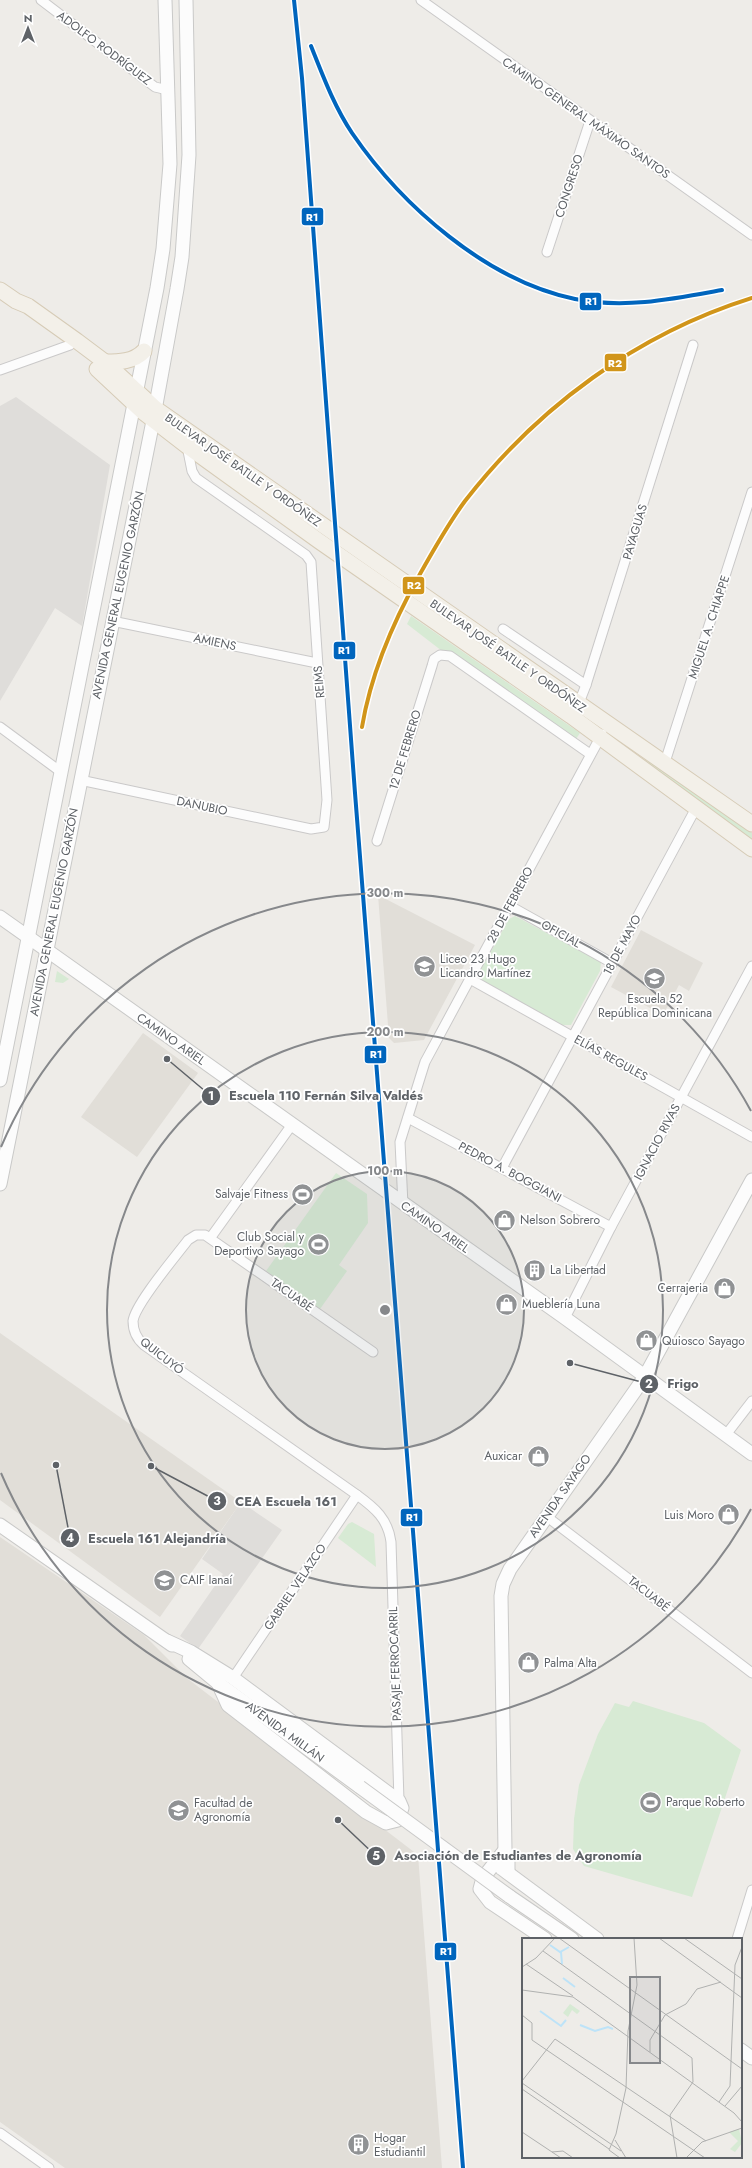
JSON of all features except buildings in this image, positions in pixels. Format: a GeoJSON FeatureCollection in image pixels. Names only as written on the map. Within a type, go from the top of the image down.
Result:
{"type":"FeatureCollection","features":[{"type":"Feature","properties":{"kind":"main road","name":"AVENIDA GENERAL EUGENIO GARZÓN"},"geometry":{"type":"LineString","coordinates":[[0,1080],[157,288],[167,210],[170,164],[165,0]]}},
{"type":"Feature","properties":{"kind":"main road","name":"AVENIDA GENERAL EUGENIO GARZÓN"},"geometry":{"type":"LineString","coordinates":[[0,1184],[112,621],[155,415],[181,263],[186,205],[189,122],[186,0]]}},
{"type":"Feature","properties":{"kind":"main road","name":"BULEVAR JOSÉ BATLLE Y ORDÓÑEZ"},"geometry":{"type":"LineString","coordinates":[[0,290],[16,301],[28,306],[105,362],[135,398]]}},
{"type":"Feature","properties":{"kind":"main road","name":"BULEVAR JOSÉ BATLLE Y ORDÓÑEZ"},"geometry":{"type":"LineString","coordinates":[[16,301],[21,309],[70,345],[135,398],[187,446],[319,541],[575,711]]}},
{"type":"Feature","properties":{"kind":"main road"},"geometry":{"type":"LineString","coordinates":[[105,362],[125,361],[135,358],[144,351]]}},
{"type":"Feature","properties":{"kind":"main road","name":"BULEVAR JOSÉ BATLLE Y ORDÓÑEZ"},"geometry":{"type":"LineString","coordinates":[[155,415],[604,731],[696,808],[752,849]]}},
{"type":"Feature","properties":{"kind":"main road","name":"BULEVAR JOSÉ BATLLE Y ORDÓÑEZ"},"geometry":{"type":"LineString","coordinates":[[604,731],[665,762],[752,824]]}},
{"type":"Feature","properties":{"kind":"main road","name":"CAMINO ARIEL"},"geometry":{"type":"LineString","coordinates":[[0,917],[291,1126],[565,1318],[644,1378],[752,1454]]}},
{"type":"Feature","properties":{"kind":"main road","name":"AVENIDA SAYAGO"},"geometry":{"type":"LineString","coordinates":[[508,1873],[508,1859],[505,1850],[500,1596],[503,1584],[510,1569],[546,1516],[644,1378],[752,1180]]}},
{"type":"Feature","properties":{"kind":"main road","name":"AVENIDA MILLÁN"},"geometry":{"type":"LineString","coordinates":[[0,1525],[167,1641],[218,1683],[509,1896],[571,1938]]}},
{"type":"Feature","properties":{"kind":"main road"},"geometry":{"type":"LineString","coordinates":[[167,1641],[191,1652],[233,1678],[399,1801],[401,1815],[398,1820],[392,1823],[386,1823],[366,1812],[228,1704],[218,1683]]}},
{"type":"Feature","properties":{"kind":"main road"},"geometry":{"type":"LineString","coordinates":[[505,1850],[481,1884],[483,1894],[490,1902],[544,1938]]}},
{"type":"Feature","properties":{"kind":"main road"},"geometry":{"type":"LineString","coordinates":[[494,1864],[596,1938]]}},
{"type":"Feature","properties":{"kind":"main road"},"geometry":{"type":"LineString","coordinates":[[742,2051],[752,2058]]}},
{"type":"Feature","properties":{"kind":"street","name":"CAMINO GENERAL MÁXIMO SANTOS"},"geometry":{"type":"LineString","coordinates":[[421,0],[752,235]]}},
{"type":"Feature","properties":{"kind":"street","name":"ADOLFO RODRÍGUEZ"},"geometry":{"type":"LineString","coordinates":[[44,1],[155,87],[168,90]]}},
{"type":"Feature","properties":{"kind":"street","name":"CONGRESO"},"geometry":{"type":"LineString","coordinates":[[547,252],[590,121]]}},
{"type":"Feature","properties":{"kind":"street"},"geometry":{"type":"LineString","coordinates":[[0,370],[70,345]]}},
{"type":"Feature","properties":{"kind":"street","name":"PAYAGUAS"},"geometry":{"type":"LineString","coordinates":[[575,711],[586,685],[693,345]]}},
{"type":"Feature","properties":{"kind":"street","name":"BULEVAR JOSÉ BATLLE Y ORDÓÑEZ"},"geometry":{"type":"LineString","coordinates":[[187,446],[192,470],[196,478],[293,545]]}},
{"type":"Feature","properties":{"kind":"street","name":"MIGUEL A. CHIAPPE"},"geometry":{"type":"LineString","coordinates":[[665,762],[752,492]]}},
{"type":"Feature","properties":{"kind":"street","name":"REIMS"},"geometry":{"type":"LineString","coordinates":[[293,545],[306,555],[312,569],[327,800],[324,827]]}},
{"type":"Feature","properties":{"kind":"street","name":"AMIENS"},"geometry":{"type":"LineString","coordinates":[[112,621],[317,663]]}},
{"type":"Feature","properties":{"kind":"street","name":"BULEVAR JOSÉ BATLLE Y ORDÓÑEZ"},"geometry":{"type":"LineString","coordinates":[[503,629],[586,685]]}},
{"type":"Feature","properties":{"kind":"street","name":"12 DE FEBRERO"},"geometry":{"type":"LineString","coordinates":[[377,841],[434,659],[440,655],[450,656],[590,754]]}},
{"type":"Feature","properties":{"kind":"street"},"geometry":{"type":"LineString","coordinates":[[0,728],[61,772]]}},
{"type":"Feature","properties":{"kind":"street","name":"28 DE FEBRERO"},"geometry":{"type":"LineString","coordinates":[[403,1205],[400,1142],[425,1062],[510,906],[590,754],[604,731]]}},
{"type":"Feature","properties":{"kind":"street","name":"DANUBIO"},"geometry":{"type":"LineString","coordinates":[[80,780],[310,829],[324,827]]}},
{"type":"Feature","properties":{"kind":"street","name":"18 DE MAYO"},"geometry":{"type":"LineString","coordinates":[[502,1168],[696,808]]}},
{"type":"Feature","properties":{"kind":"street","name":"OFICIAL"},"geometry":{"type":"LineString","coordinates":[[510,906],[612,963]]}},
{"type":"Feature","properties":{"kind":"street","name":"IGNACIO RIVAS"},"geometry":{"type":"LineString","coordinates":[[565,1318],[611,1227],[752,966]]}},
{"type":"Feature","properties":{"kind":"street","name":"ELÍAS REGULES"},"geometry":{"type":"LineString","coordinates":[[470,979],[752,1137]]}},
{"type":"Feature","properties":{"kind":"street","name":"PEDRO A. BOGGIANI"},"geometry":{"type":"LineString","coordinates":[[408,1118],[611,1227]]}},
{"type":"Feature","properties":{"kind":"street"},"geometry":{"type":"LineString","coordinates":[[211,1237],[291,1126]]}},
{"type":"Feature","properties":{"kind":"street","name":"QUICUYÓ"},"geometry":{"type":"LineString","coordinates":[[211,1237],[196,1235],[183,1246],[136,1312],[133,1326],[137,1337],[144,1345],[375,1508],[388,1528]]}},
{"type":"Feature","properties":{"kind":"street","name":"TACUABÉ"},"geometry":{"type":"LineString","coordinates":[[211,1237],[372,1352]]}},
{"type":"Feature","properties":{"kind":"street"},"geometry":{"type":"LineString","coordinates":[[725,1436],[752,1401]]}},
{"type":"Feature","properties":{"kind":"street","name":"GABRIEL VELAZCO"},"geometry":{"type":"LineString","coordinates":[[233,1678],[357,1495]]}},
{"type":"Feature","properties":{"kind":"street","name":"TACUABÉ"},"geometry":{"type":"LineString","coordinates":[[546,1516],[752,1673]]}},
{"type":"Feature","properties":{"kind":"street","name":"PASAJE FERROCARRIL"},"geometry":{"type":"LineString","coordinates":[[388,1528],[391,1542],[399,1801]]}},
{"type":"Feature","properties":{"kind":"street"},"geometry":{"type":"LineString","coordinates":[[737,1938],[752,1890]]}},
{"type":"Feature","properties":{"kind":"street"},"geometry":{"type":"LineString","coordinates":[[0,2133],[49,2168]]}},
{"type":"Feature","properties":{"kind":"shaded area"},"geometry":{"type":"Polygon","coordinates":[[[16,397],[110,465],[82,626],[55,608],[0,701],[0,406],[16,397]]]}},
{"type":"Feature","properties":{"kind":"shaded area","name":"Liceo 23 Hugo Licandro Martínez"},"geometry":{"type":"Polygon","coordinates":[[[378,895],[475,945],[424,1040],[394,1043],[389,1038],[378,895]]]}},
{"type":"Feature","properties":{"kind":"shaded area","name":"Escuela 52 República Dominicana"},"geometry":{"type":"Polygon","coordinates":[[[641,930],[703,963],[689,991],[679,985],[663,1015],[611,987],[641,930]]]}},
{"type":"Feature","properties":{"kind":"shaded area"},"geometry":{"type":"Polygon","coordinates":[[[143,1033],[198,1073],[137,1157],[81,1117],[143,1033]]]}},
{"type":"Feature","properties":{"kind":"shaded area"},"geometry":{"type":"Polygon","coordinates":[[[0,1333],[241,1502],[160,1617],[0,1500],[0,1333]]]}},
{"type":"Feature","properties":{"kind":"shaded area"},"geometry":{"type":"Polygon","coordinates":[[[241,1502],[282,1530],[198,1649],[180,1636],[223,1574],[202,1559],[241,1502]]]}},
{"type":"Feature","properties":{"kind":"shaded area","name":"Facultad de Agronomía"},"geometry":{"type":"Polygon","coordinates":[[[0,1537],[144,1635],[188,1679],[418,1855],[442,2168],[65,2168],[0,2122],[0,1537]]]}},
{"type":"Feature","properties":{"kind":"green space"},"geometry":{"type":"Polygon","coordinates":[[[411,616],[580,733],[576,739],[452,652],[442,651],[407,624],[411,616]]]}},
{"type":"Feature","properties":{"kind":"green space"},"geometry":{"type":"Polygon","coordinates":[[[633,754],[661,768],[752,833],[752,841],[633,754]]]}},
{"type":"Feature","properties":{"kind":"green space"},"geometry":{"type":"Polygon","coordinates":[[[515,916],[601,962],[600,971],[571,1025],[561,1025],[482,980],[481,969],[509,919],[515,916]]]}},
{"type":"Feature","properties":{"kind":"green space"},"geometry":{"type":"Polygon","coordinates":[[[57,971],[69,979],[63,983],[55,982],[57,971]]]}},
{"type":"Feature","properties":{"kind":"green space","name":"Club Social y Deportivo Sayago"},"geometry":{"type":"Polygon","coordinates":[[[336,1173],[367,1194],[368,1223],[339,1265],[347,1271],[320,1309],[266,1271],[336,1173]]]}},
{"type":"Feature","properties":{"kind":"green space"},"geometry":{"type":"Polygon","coordinates":[[[352,1522],[374,1534],[376,1567],[338,1538],[348,1524],[352,1522]]]}},
{"type":"Feature","properties":{"kind":"green space","name":"Parque Roberto"},"geometry":{"type":"Polygon","coordinates":[[[633,1701],[704,1723],[741,1750],[692,1897],[584,1866],[573,1849],[574,1819],[579,1785],[598,1734],[615,1703],[629,1707],[633,1701]]]}},
{"type":"Feature","properties":{"kind":"transit line","name":"R1"},"geometry":{"type":"LineString","coordinates":[[294,0],[302,78],[355,793],[463,2168]]}},
{"type":"Feature","properties":{"kind":"transit line","name":"R1"},"geometry":{"type":"LineString","coordinates":[[311,46],[329,91],[340,112],[352,133],[372,160],[421,213],[449,237],[479,258],[510,276],[542,290],[575,299],[594,302],[649,302],[722,290]]}},
{"type":"Feature","properties":{"kind":"transit line","name":"R2"},"geometry":{"type":"LineString","coordinates":[[362,727],[371,687],[384,648],[410,592],[436,546],[465,501],[494,467],[524,435],[558,405],[593,378],[630,353],[669,332],[710,313],[752,298]]}},
{"type":"Feature","properties":{"kind":"place","name":"Liceo 23 Hugo Licandro Martínez"},"geometry":{"type":"Point","coordinates":[424,966]}},
{"type":"Feature","properties":{"kind":"place","name":"Escuela 52 República Dominicana"},"geometry":{"type":"Point","coordinates":[655,978]}},
{"type":"Feature","properties":{"kind":"place","name":"Escuela 110 Fernán Silva Valdés"},"geometry":{"type":"Point","coordinates":[167,1059]}},
{"type":"Feature","properties":{"kind":"place","name":"Salvaje Fitness"},"geometry":{"type":"Point","coordinates":[303,1194]}},
{"type":"Feature","properties":{"kind":"place","name":"Nelson Sobrero"},"geometry":{"type":"Point","coordinates":[505,1220]}},
{"type":"Feature","properties":{"kind":"place","name":"Club Social y Deportivo Sayago"},"geometry":{"type":"Point","coordinates":[319,1244]}},
{"type":"Feature","properties":{"kind":"place","name":"La Libertad"},"geometry":{"type":"Point","coordinates":[534,1270]}},
{"type":"Feature","properties":{"kind":"place","name":"Cerrajeria"},"geometry":{"type":"Point","coordinates":[724,1288]}},
{"type":"Feature","properties":{"kind":"place","name":"Mueblería Luna"},"geometry":{"type":"Point","coordinates":[506,1304]}},
{"type":"Feature","properties":{"kind":"place","name":"Quiosco Sayago"},"geometry":{"type":"Point","coordinates":[647,1341]}},
{"type":"Feature","properties":{"kind":"place","name":"Frigo"},"geometry":{"type":"Point","coordinates":[570,1363]}},
{"type":"Feature","properties":{"kind":"place","name":"Auxicar"},"geometry":{"type":"Point","coordinates":[538,1456]}},
{"type":"Feature","properties":{"kind":"place","name":"Escuela 161 Alejandría"},"geometry":{"type":"Point","coordinates":[56,1465]}},
{"type":"Feature","properties":{"kind":"place","name":"CEA Escuela 161"},"geometry":{"type":"Point","coordinates":[151,1466]}},
{"type":"Feature","properties":{"kind":"place","name":"Luis Moro"},"geometry":{"type":"Point","coordinates":[729,1515]}},
{"type":"Feature","properties":{"kind":"place","name":"CAIF Ianaí"},"geometry":{"type":"Point","coordinates":[164,1580]}},
{"type":"Feature","properties":{"kind":"place","name":"Palma Alta"},"geometry":{"type":"Point","coordinates":[529,1663]}},
{"type":"Feature","properties":{"kind":"place","name":"Parque Roberto"},"geometry":{"type":"Point","coordinates":[650,1802]}},
{"type":"Feature","properties":{"kind":"place","name":"Facultad de Agronomía"},"geometry":{"type":"Point","coordinates":[179,1810]}},
{"type":"Feature","properties":{"kind":"place","name":"Asociación de Estudiantes de Agronomía"},"geometry":{"type":"Point","coordinates":[338,1820]}},
{"type":"Feature","properties":{"kind":"place","name":"Hogar Estudiantil"},"geometry":{"type":"Point","coordinates":[359,2145]}}]}
